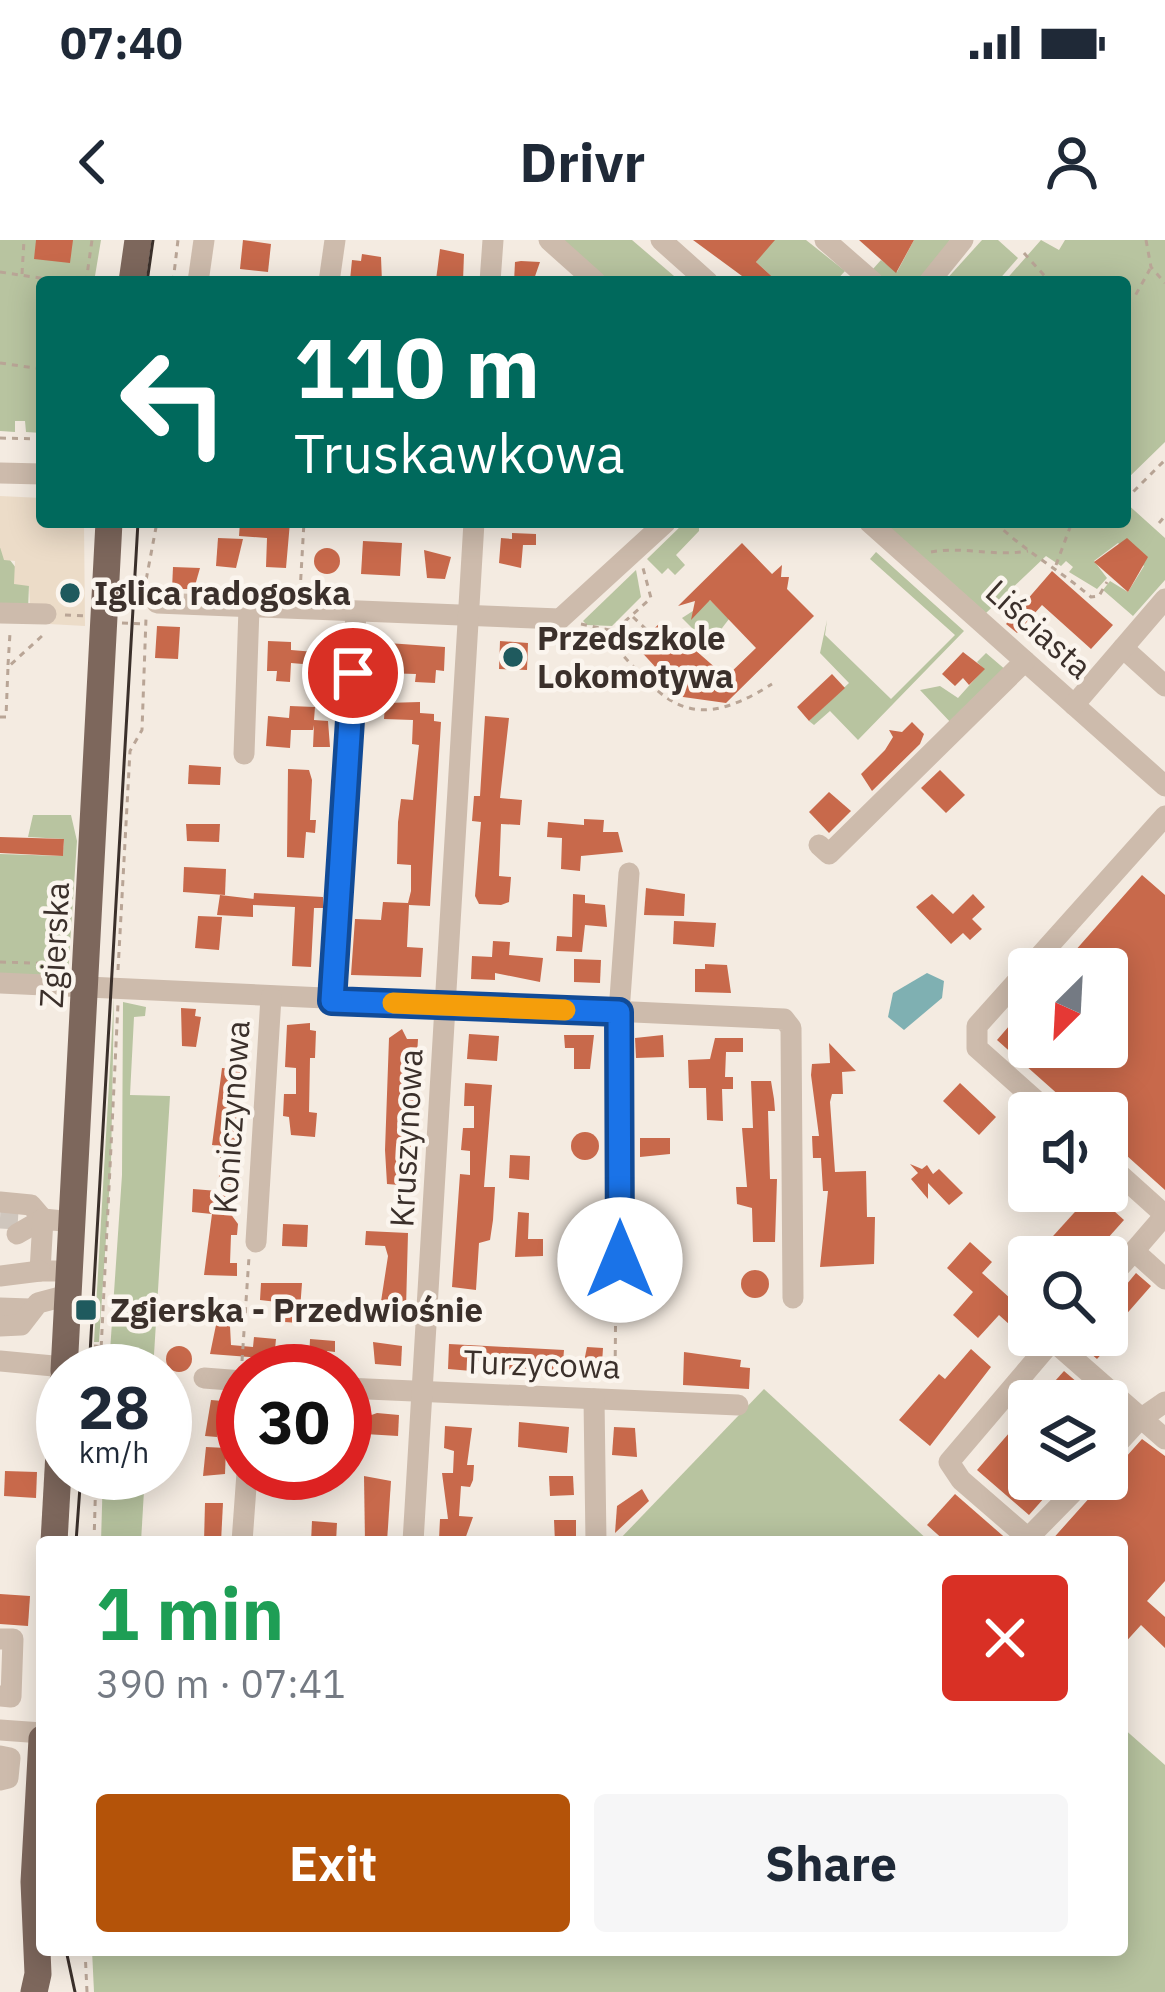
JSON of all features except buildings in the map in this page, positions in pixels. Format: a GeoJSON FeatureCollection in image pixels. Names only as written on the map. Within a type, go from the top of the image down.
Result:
{"type":"FeatureCollection","features":[{"type":"Feature","properties":{"kind":"main road"},"geometry":{"type":"LineString","coordinates":[[133,276],[138,240]]}},
{"type":"Feature","properties":{"kind":"main road","name":"Zgierska"},"geometry":{"type":"LineString","coordinates":[[66,1344],[80,975],[109,528]]}},
{"type":"Feature","properties":{"kind":"main road","name":"Zgierska"},"geometry":{"type":"LineString","coordinates":[[54,1536],[56,1500]]}},
{"type":"Feature","properties":{"kind":"main road"},"geometry":{"type":"LineString","coordinates":[[36,1844],[36,1936]]}},
{"type":"Feature","properties":{"kind":"main road"},"geometry":{"type":"LineString","coordinates":[[38,1956],[40,1986]]}},
{"type":"Feature","properties":{"kind":"street"},"geometry":{"type":"LineString","coordinates":[[199,276],[204,240]]}},
{"type":"Feature","properties":{"kind":"street"},"geometry":{"type":"LineString","coordinates":[[330,276],[335,240]]}},
{"type":"Feature","properties":{"kind":"street"},"geometry":{"type":"LineString","coordinates":[[490,276],[493,240]]}},
{"type":"Feature","properties":{"kind":"street"},"geometry":{"type":"LineString","coordinates":[[549,240],[589,276]]}},
{"type":"Feature","properties":{"kind":"street"},"geometry":{"type":"LineString","coordinates":[[661,240],[701,276]]}},
{"type":"Feature","properties":{"kind":"street"},"geometry":{"type":"LineString","coordinates":[[825,240],[866,276]]}},
{"type":"Feature","properties":{"kind":"street"},"geometry":{"type":"LineString","coordinates":[[933,276],[963,240]]}},
{"type":"Feature","properties":{"kind":"street"},"geometry":{"type":"LineString","coordinates":[[0,473],[36,474]]}},
{"type":"Feature","properties":{"kind":"street","name":"Kruszynowa"},"geometry":{"type":"LineString","coordinates":[[413,1536],[474,528]]}},
{"type":"Feature","properties":{"kind":"street"},"geometry":{"type":"LineString","coordinates":[[148,609],[249,608],[539,620],[571,614],[660,528]]}},
{"type":"Feature","properties":{"kind":"street","name":"Liściasta"},"geometry":{"type":"LineString","coordinates":[[876,528],[1074,705],[1161,774]]}},
{"type":"Feature","properties":{"kind":"street"},"geometry":{"type":"LineString","coordinates":[[1074,705],[1165,598]]}},
{"type":"Feature","properties":{"kind":"street"},"geometry":{"type":"LineString","coordinates":[[244,754],[249,608]]}},
{"type":"Feature","properties":{"kind":"street"},"geometry":{"type":"LineString","coordinates":[[332,1001],[356,614]]}},
{"type":"Feature","properties":{"kind":"street"},"geometry":{"type":"LineString","coordinates":[[5,621],[45,626]]}},
{"type":"Feature","properties":{"kind":"street"},"geometry":{"type":"LineString","coordinates":[[1123,648],[1165,686]]}},
{"type":"Feature","properties":{"kind":"street"},"geometry":{"type":"LineString","coordinates":[[818,844],[829,854],[1025,661]]}},
{"type":"Feature","properties":{"kind":"street"},"geometry":{"type":"LineString","coordinates":[[1027,1092],[977,1048],[976,1027],[1165,815]]}},
{"type":"Feature","properties":{"kind":"street"},"geometry":{"type":"LineString","coordinates":[[620,1260],[619,1012],[629,874]]}},
{"type":"Feature","properties":{"kind":"street"},"geometry":{"type":"LineString","coordinates":[[0,983],[80,975],[332,1001],[772,1016],[788,1023],[794,1298]]}},
{"type":"Feature","properties":{"kind":"street","name":"Koniczynowa"},"geometry":{"type":"LineString","coordinates":[[256,1242],[272,997]]}},
{"type":"Feature","properties":{"kind":"street"},"geometry":{"type":"LineString","coordinates":[[1128,1182],[1165,1215],[1128,1258]]}},
{"type":"Feature","properties":{"kind":"street"},"geometry":{"type":"LineString","coordinates":[[0,1202],[31,1205],[43,1220],[40,1271]]}},
{"type":"Feature","properties":{"kind":"street"},"geometry":{"type":"LineString","coordinates":[[17,1226],[43,1220],[73,1222]]}},
{"type":"Feature","properties":{"kind":"street"},"geometry":{"type":"LineString","coordinates":[[1134,1251],[1165,1279]]}},
{"type":"Feature","properties":{"kind":"street"},"geometry":{"type":"LineString","coordinates":[[0,1276],[40,1271],[69,1283]]}},
{"type":"Feature","properties":{"kind":"street"},"geometry":{"type":"LineString","coordinates":[[0,1326],[21,1325],[30,1309],[69,1283]]}},
{"type":"Feature","properties":{"kind":"street"},"geometry":{"type":"LineString","coordinates":[[0,1308],[30,1309]]}},
{"type":"Feature","properties":{"kind":"street"},"geometry":{"type":"LineString","coordinates":[[1019,1380],[1039,1356]]}},
{"type":"Feature","properties":{"kind":"street"},"geometry":{"type":"LineString","coordinates":[[1073,1356],[1165,1439]]}},
{"type":"Feature","properties":{"kind":"street"},"geometry":{"type":"LineString","coordinates":[[0,1361],[36,1368]]}},
{"type":"Feature","properties":{"kind":"street"},"geometry":{"type":"LineString","coordinates":[[204,1378],[216,1379]]}},
{"type":"Feature","properties":{"kind":"street","name":"Turzycowa"},"geometry":{"type":"LineString","coordinates":[[372,1390],[738,1405]]}},
{"type":"Feature","properties":{"kind":"street"},"geometry":{"type":"LineString","coordinates":[[1008,1393],[950,1462],[962,1480],[1026,1536]]}},
{"type":"Feature","properties":{"kind":"street"},"geometry":{"type":"LineString","coordinates":[[596,1536],[604,1399]]}},
{"type":"Feature","properties":{"kind":"street"},"geometry":{"type":"LineString","coordinates":[[1128,1432],[1165,1402]]}},
{"type":"Feature","properties":{"kind":"street"},"geometry":{"type":"LineString","coordinates":[[242,1536],[245,1500]]}},
{"type":"Feature","properties":{"kind":"street"},"geometry":{"type":"LineString","coordinates":[[1030,1536],[1065,1500]]}},
{"type":"Feature","properties":{"kind":"street"},"geometry":{"type":"LineString","coordinates":[[0,1639],[14,1639],[11,1697],[0,1696]]}},
{"type":"Feature","properties":{"kind":"street"},"geometry":{"type":"LineString","coordinates":[[0,1730],[36,1735]]}},
{"type":"Feature","properties":{"kind":"street"},"geometry":{"type":"LineString","coordinates":[[0,1756],[10,1758],[8,1778],[0,1780]]}},
{"type":"Feature","properties":{"kind":"path"},"geometry":{"type":"LineString","coordinates":[[22,276],[25,240]]}},
{"type":"Feature","properties":{"kind":"path"},"geometry":{"type":"LineString","coordinates":[[87,276],[92,240]]}},
{"type":"Feature","properties":{"kind":"path"},"geometry":{"type":"LineString","coordinates":[[174,276],[178,240]]}},
{"type":"Feature","properties":{"kind":"path"},"geometry":{"type":"LineString","coordinates":[[1146,240],[1151,267],[1165,283]]}},
{"type":"Feature","properties":{"kind":"path"},"geometry":{"type":"LineString","coordinates":[[1024,253],[1045,276]]}},
{"type":"Feature","properties":{"kind":"path"},"geometry":{"type":"LineString","coordinates":[[1131,297],[1151,267]]}},
{"type":"Feature","properties":{"kind":"path"},"geometry":{"type":"LineString","coordinates":[[0,272],[36,278]]}},
{"type":"Feature","properties":{"kind":"path"},"geometry":{"type":"LineString","coordinates":[[0,363],[36,368]]}},
{"type":"Feature","properties":{"kind":"path"},"geometry":{"type":"LineString","coordinates":[[0,438],[36,439]]}},
{"type":"Feature","properties":{"kind":"path"},"geometry":{"type":"LineString","coordinates":[[1131,492],[1165,460]]}},
{"type":"Feature","properties":{"kind":"path"},"geometry":{"type":"LineString","coordinates":[[1159,523],[1165,516]]}},
{"type":"Feature","properties":{"kind":"path"},"geometry":{"type":"LineString","coordinates":[[117,983],[130,751],[142,730],[156,528]]}},
{"type":"Feature","properties":{"kind":"path"},"geometry":{"type":"LineString","coordinates":[[300,610],[304,528]]}},
{"type":"Feature","properties":{"kind":"path"},"geometry":{"type":"LineString","coordinates":[[1002,528],[1091,597],[1099,596],[1107,582]]}},
{"type":"Feature","properties":{"kind":"path"},"geometry":{"type":"LineString","coordinates":[[1055,565],[1070,528]]}},
{"type":"Feature","properties":{"kind":"path"},"geometry":{"type":"LineString","coordinates":[[908,556],[948,549],[991,557],[1030,551]]}},
{"type":"Feature","properties":{"kind":"path"},"geometry":{"type":"LineString","coordinates":[[571,614],[586,629],[614,631],[651,598],[646,572],[632,555]]}},
{"type":"Feature","properties":{"kind":"path"},"geometry":{"type":"LineString","coordinates":[[120,622],[148,609]]}},
{"type":"Feature","properties":{"kind":"path"},"geometry":{"type":"LineString","coordinates":[[631,615],[649,632]]}},
{"type":"Feature","properties":{"kind":"path"},"geometry":{"type":"LineString","coordinates":[[27,629],[86,616]]}},
{"type":"Feature","properties":{"kind":"path"},"geometry":{"type":"LineString","coordinates":[[0,717],[6,717],[5,621]]}},
{"type":"Feature","properties":{"kind":"path"},"geometry":{"type":"LineString","coordinates":[[8,667],[45,626]]}},
{"type":"Feature","properties":{"kind":"path"},"geometry":{"type":"LineString","coordinates":[[600,630],[658,693],[678,706],[727,709],[772,684]]}},
{"type":"Feature","properties":{"kind":"path"},"geometry":{"type":"LineString","coordinates":[[0,658],[8,659]]}},
{"type":"Feature","properties":{"kind":"path"},"geometry":{"type":"LineString","coordinates":[[0,962],[80,975]]}},
{"type":"Feature","properties":{"kind":"path"},"geometry":{"type":"LineString","coordinates":[[99,1344],[118,1008]]}},
{"type":"Feature","properties":{"kind":"path"},"geometry":{"type":"LineString","coordinates":[[244,1344],[249,1253],[256,1242]]}},
{"type":"Feature","properties":{"kind":"path"},"geometry":{"type":"LineString","coordinates":[[604,1399],[620,1260]]}},
{"type":"Feature","properties":{"kind":"path"},"geometry":{"type":"LineString","coordinates":[[94,1536],[95,1500]]}},
{"type":"Feature","properties":{"kind":"path"},"geometry":{"type":"LineString","coordinates":[[85,1956],[87,1992]]}},
{"type":"Feature","properties":{"kind":"green space"},"geometry":{"type":"Polygon","coordinates":[[[0,240],[101,240],[95,276],[36,276],[36,433],[26,432],[25,421],[15,421],[15,432],[0,431],[0,240]]]}},
{"type":"Feature","properties":{"kind":"green space"},"geometry":{"type":"Polygon","coordinates":[[[562,240],[632,240],[674,276],[602,276],[562,240]]]}},
{"type":"Feature","properties":{"kind":"green space"},"geometry":{"type":"Polygon","coordinates":[[[771,240],[806,240],[845,271],[840,276],[771,276],[756,262],[771,240]]]}},
{"type":"Feature","properties":{"kind":"green space"},"geometry":{"type":"Polygon","coordinates":[[[914,240],[950,240],[924,276],[881,276],[873,269],[881,260],[897,272],[914,240]]]}},
{"type":"Feature","properties":{"kind":"green space"},"geometry":{"type":"Polygon","coordinates":[[[982,240],[998,240],[1018,258],[1002,276],[949,276],[982,240]]]}},
{"type":"Feature","properties":{"kind":"green space"},"geometry":{"type":"Polygon","coordinates":[[[1041,240],[1059,250],[1065,240],[1165,240],[1165,442],[1131,475],[1131,276],[1009,276],[1041,240]]]}},
{"type":"Feature","properties":{"kind":"green space"},"geometry":{"type":"Polygon","coordinates":[[[1131,507],[1165,538],[1165,580],[1133,616],[1103,590],[1110,581],[1128,592],[1144,566],[1118,543],[1094,561],[1107,578],[1097,589],[1069,572],[1073,567],[1066,561],[1061,566],[1046,556],[986,613],[890,528],[1131,528],[1131,507]]]}},
{"type":"Feature","properties":{"kind":"green space"},"geometry":{"type":"Polygon","coordinates":[[[679,528],[699,528],[676,555],[685,565],[675,575],[668,568],[662,574],[647,559],[679,528]]]}},
{"type":"Feature","properties":{"kind":"green space"},"geometry":{"type":"Polygon","coordinates":[[[0,547],[29,585],[28,609],[0,607],[0,547]]]}},
{"type":"Feature","properties":{"kind":"green space"},"geometry":{"type":"Polygon","coordinates":[[[876,552],[964,631],[858,740],[830,711],[814,725],[809,721],[849,683],[820,653],[827,620],[825,635],[891,699],[955,635],[870,559],[876,552]]]}},
{"type":"Feature","properties":{"kind":"green space"},"geometry":{"type":"Polygon","coordinates":[[[636,570],[641,597],[612,626],[587,625],[583,621],[636,570]]]}},
{"type":"Feature","properties":{"kind":"green space"},"geometry":{"type":"Polygon","coordinates":[[[710,600],[729,619],[709,645],[682,618],[710,600]]]}},
{"type":"Feature","properties":{"kind":"green space"},"geometry":{"type":"Polygon","coordinates":[[[986,653],[1007,671],[953,725],[920,690],[940,686],[958,698],[984,669],[977,662],[986,653]]]}},
{"type":"Feature","properties":{"kind":"green space"},"geometry":{"type":"Polygon","coordinates":[[[33,815],[71,815],[77,841],[68,974],[0,976],[0,854],[63,856],[64,839],[28,837],[33,815]]]}},
{"type":"Feature","properties":{"kind":"green space"},"geometry":{"type":"Polygon","coordinates":[[[114,997],[111,1164],[99,1342],[94,1342],[114,997]]]}},
{"type":"Feature","properties":{"kind":"green space"},"geometry":{"type":"Polygon","coordinates":[[[123,1002],[146,1007],[145,1016],[134,1017],[130,1095],[170,1096],[155,1344],[110,1344],[122,1175],[123,1002]]]}},
{"type":"Feature","properties":{"kind":"green space"},"geometry":{"type":"Polygon","coordinates":[[[764,1389],[923,1536],[623,1536],[764,1389]]]}},
{"type":"Feature","properties":{"kind":"green space"},"geometry":{"type":"Polygon","coordinates":[[[102,1500],[143,1500],[141,1536],[101,1536],[102,1500]]]}},
{"type":"Feature","properties":{"kind":"green space"},"geometry":{"type":"Polygon","coordinates":[[[1128,1732],[1165,1765],[1165,1992],[94,1992],[92,1956],[1128,1956],[1128,1732]]]}},
{"type":"Feature","properties":{"kind":"shaded area"},"geometry":{"type":"Polygon","coordinates":[[[0,496],[36,498],[36,528],[84,528],[85,626],[31,623],[29,586],[14,584],[15,561],[4,560],[0,496]]]}},
{"type":"Feature","properties":{"kind":"water"},"geometry":{"type":"Polygon","coordinates":[[[927,973],[944,981],[942,998],[904,1030],[888,1017],[893,993],[927,973]]]}},
{"type":"Feature","properties":{"kind":"tunnel"},"geometry":{"type":"LineString","coordinates":[[0,1218],[18,1219]]}},
{"type":"Feature","properties":{"kind":"tram line"},"geometry":{"type":"LineString","coordinates":[[148,276],[153,240]]}},
{"type":"Feature","properties":{"kind":"tram line"},"geometry":{"type":"LineString","coordinates":[[91,1344],[138,528]]}},
{"type":"Feature","properties":{"kind":"tram line"},"geometry":{"type":"LineString","coordinates":[[76,1536],[79,1500]]}},
{"type":"Feature","properties":{"kind":"tram line"},"geometry":{"type":"LineString","coordinates":[[67,1956],[75,1992]]}},
{"type":"Feature","properties":{"kind":"slow traffic"},"geometry":{"type":"LineString","coordinates":[[393,1003],[565,1010]]}},
{"type":"Feature","properties":{"kind":"place","name":"Iglica radogoska"},"geometry":{"type":"Point","coordinates":[70,593]}},
{"type":"Feature","properties":{"kind":"place","name":"Przedszkole Lokomotywa"},"geometry":{"type":"Point","coordinates":[513,657]}},
{"type":"Feature","properties":{"kind":"place","name":"Zgierska - Przedwiośnie"},"geometry":{"type":"Point","coordinates":[86,1310]}},
{"type":"Feature","properties":{"kind":"route"},"geometry":{"type":"LineString","coordinates":[[353,673],[332,1001],[619,1012],[620,1260]]}}]}
